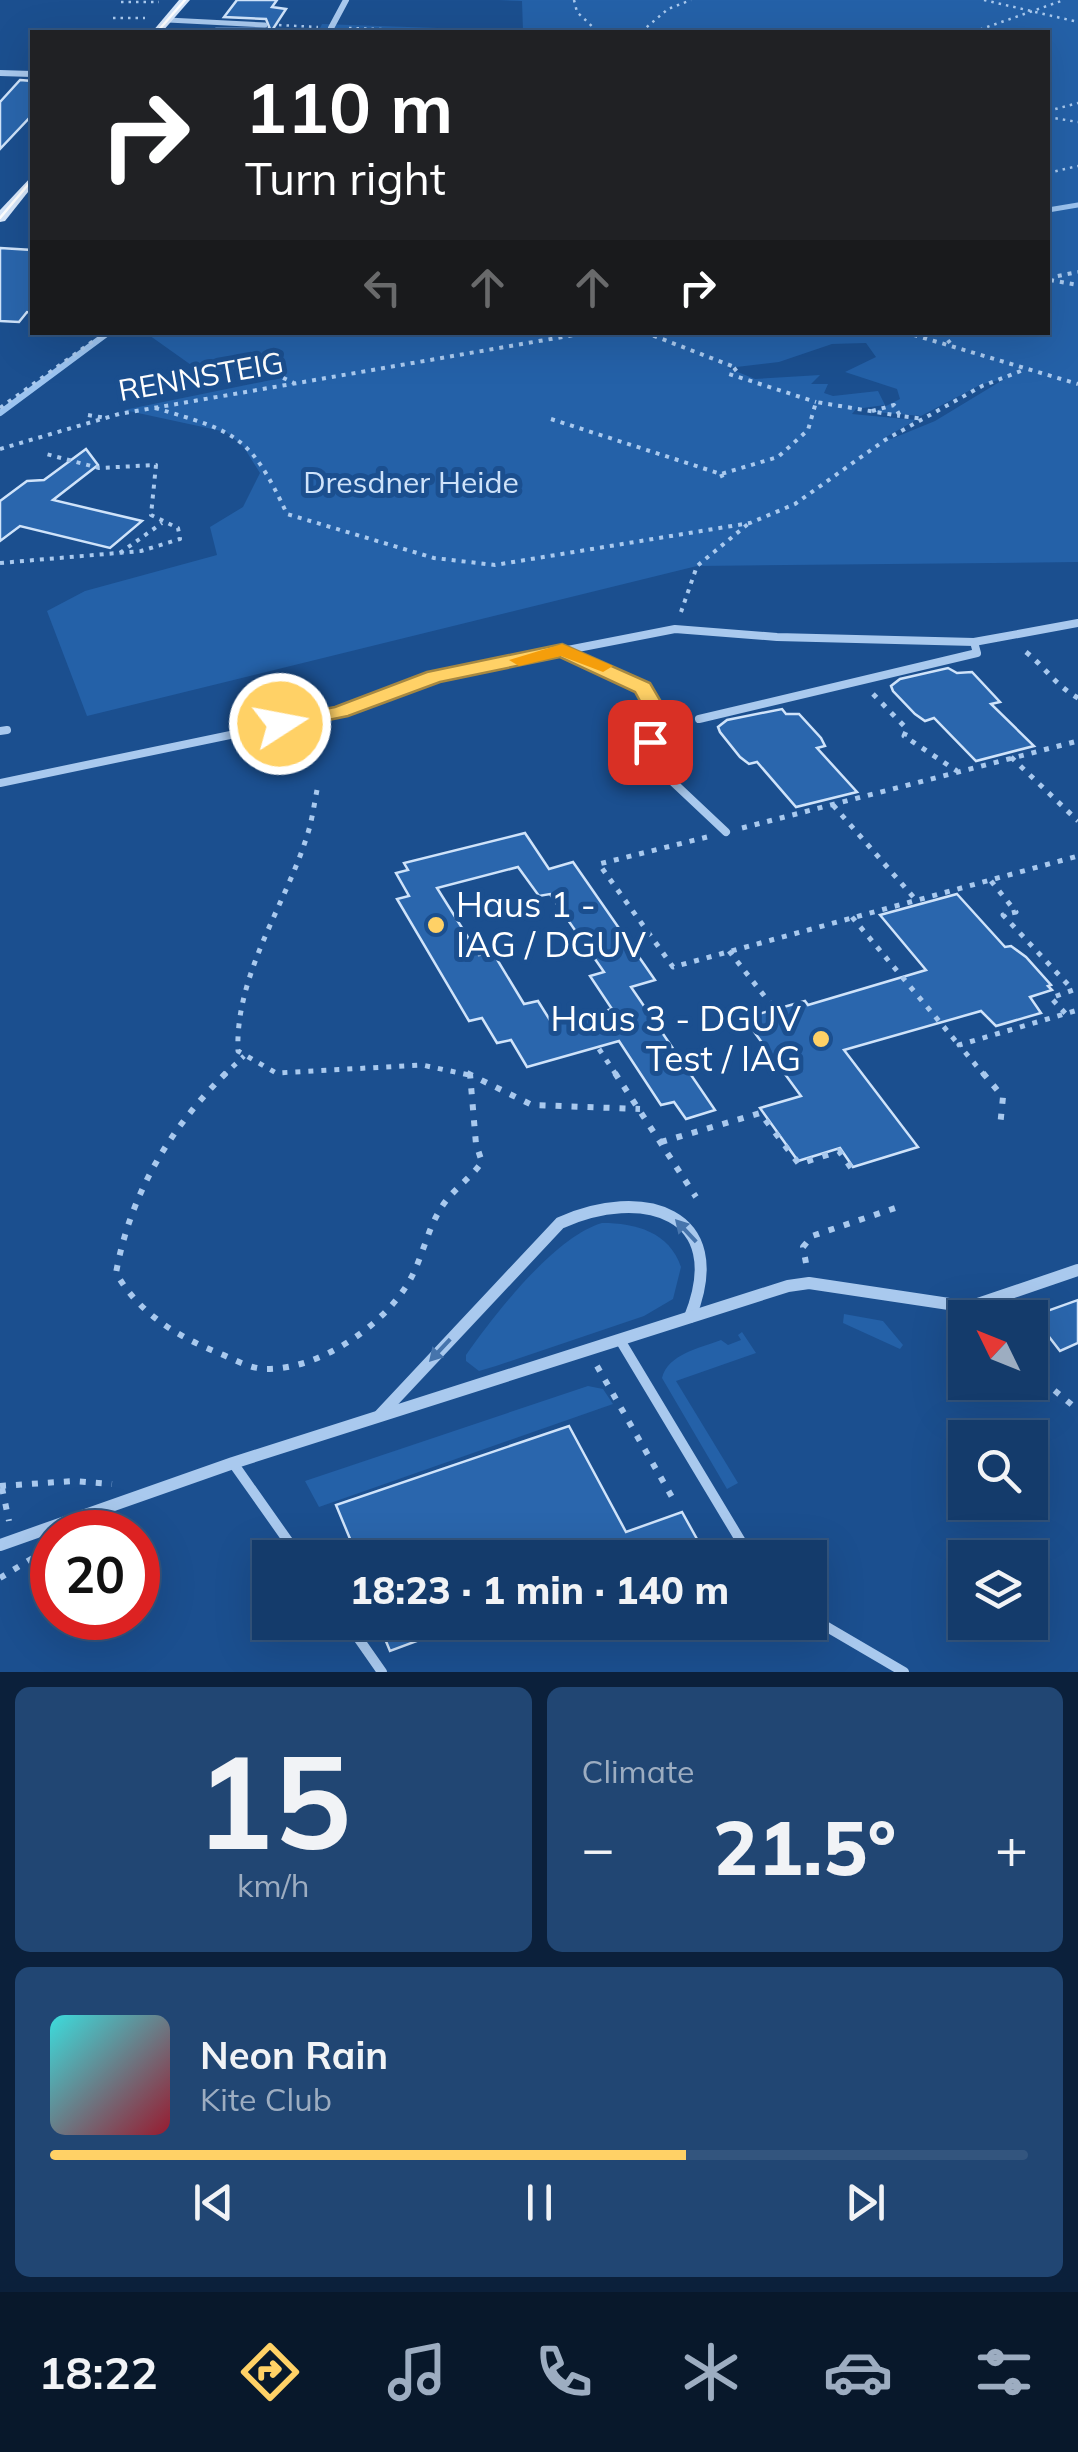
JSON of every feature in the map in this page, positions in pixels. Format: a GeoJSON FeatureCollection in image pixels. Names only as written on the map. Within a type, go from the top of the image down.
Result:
{"type":"FeatureCollection","features":[{"type":"Feature","properties":{"kind":"main road"},"geometry":{"type":"LineString","coordinates":[[159,30],[183,2]]}},
{"type":"Feature","properties":{"kind":"main road"},"geometry":{"type":"LineString","coordinates":[[0,218],[30,182]]}},
{"type":"Feature","properties":{"kind":"street"},"geometry":{"type":"LineString","coordinates":[[331,28],[346,0]]}},
{"type":"Feature","properties":{"kind":"street"},"geometry":{"type":"LineString","coordinates":[[0,72],[30,74]]}},
{"type":"Feature","properties":{"kind":"street"},"geometry":{"type":"LineString","coordinates":[[377,1418],[560,1224],[589,1208],[640,1204],[670,1215],[697,1242],[706,1268],[704,1293],[689,1318]]}},
{"type":"Feature","properties":{"kind":"street"},"geometry":{"type":"LineString","coordinates":[[0,1545],[233,1463],[809,1283],[969,1307],[1078,1270]]}},
{"type":"Feature","properties":{"kind":"lane"},"geometry":{"type":"LineString","coordinates":[[168,20],[265,25]]}},
{"type":"Feature","properties":{"kind":"lane"},"geometry":{"type":"LineString","coordinates":[[0,783],[340,712],[434,676],[675,628],[778,638],[974,642],[1010,639],[1078,624]]}},
{"type":"Feature","properties":{"kind":"lane"},"geometry":{"type":"LineString","coordinates":[[700,719],[977,654],[974,642]]}},
{"type":"Feature","properties":{"kind":"lane"},"geometry":{"type":"LineString","coordinates":[[562,650],[643,688],[656,712],[650,742],[658,768],[726,832]]}},
{"type":"Feature","properties":{"kind":"lane"},"geometry":{"type":"LineString","coordinates":[[620,1340],[740,1540]]}},
{"type":"Feature","properties":{"kind":"lane"},"geometry":{"type":"LineString","coordinates":[[233,1463],[287,1540]]}},
{"type":"Feature","properties":{"kind":"lane"},"geometry":{"type":"LineString","coordinates":[[827,1627],[904,1672]]}},
{"type":"Feature","properties":{"kind":"lane"},"geometry":{"type":"LineString","coordinates":[[359,1640],[382,1672]]}},
{"type":"Feature","properties":{"kind":"path"},"geometry":{"type":"LineString","coordinates":[[574,0],[577,12],[596,30]]}},
{"type":"Feature","properties":{"kind":"path"},"geometry":{"type":"LineString","coordinates":[[644,30],[668,9],[691,0]]}},
{"type":"Feature","properties":{"kind":"path"},"geometry":{"type":"LineString","coordinates":[[984,0],[1030,14],[1078,22]]}},
{"type":"Feature","properties":{"kind":"path"},"geometry":{"type":"LineString","coordinates":[[979,30],[1064,0]]}},
{"type":"Feature","properties":{"kind":"path"},"geometry":{"type":"LineString","coordinates":[[121,2],[183,2]]}},
{"type":"Feature","properties":{"kind":"path"},"geometry":{"type":"LineString","coordinates":[[113,18],[168,20]]}},
{"type":"Feature","properties":{"kind":"path"},"geometry":{"type":"LineString","coordinates":[[265,25],[404,30]]}},
{"type":"Feature","properties":{"kind":"path"},"geometry":{"type":"LineString","coordinates":[[1050,110],[1078,102]]}},
{"type":"Feature","properties":{"kind":"path"},"geometry":{"type":"LineString","coordinates":[[1050,118],[1078,122]]}},
{"type":"Feature","properties":{"kind":"path"},"geometry":{"type":"LineString","coordinates":[[1050,172],[1078,166]]}},
{"type":"Feature","properties":{"kind":"path"},"geometry":{"type":"LineString","coordinates":[[1050,279],[1078,272]]}},
{"type":"Feature","properties":{"kind":"path"},"geometry":{"type":"LineString","coordinates":[[1050,279],[1078,285]]}},
{"type":"Feature","properties":{"kind":"path"},"geometry":{"type":"LineString","coordinates":[[9,406],[102,335]]}},
{"type":"Feature","properties":{"kind":"path","name":"RENNSTEIG"},"geometry":{"type":"LineString","coordinates":[[0,449],[106,418],[156,408],[574,335]]}},
{"type":"Feature","properties":{"kind":"path"},"geometry":{"type":"LineString","coordinates":[[652,335],[738,368],[729,374],[816,402],[926,419]]}},
{"type":"Feature","properties":{"kind":"path"},"geometry":{"type":"LineString","coordinates":[[915,335],[1078,384]]}},
{"type":"Feature","properties":{"kind":"path"},"geometry":{"type":"LineString","coordinates":[[944,335],[952,345]]}},
{"type":"Feature","properties":{"kind":"path"},"geometry":{"type":"LineString","coordinates":[[156,408],[230,429],[258,452],[287,514],[434,558],[495,566],[750,522],[795,504],[872,449],[982,386],[1026,369]]}},
{"type":"Feature","properties":{"kind":"path"},"geometry":{"type":"LineString","coordinates":[[244,375],[275,374],[294,383]]}},
{"type":"Feature","properties":{"kind":"path"},"geometry":{"type":"LineString","coordinates":[[551,418],[721,474],[778,457],[808,430],[816,402]]}},
{"type":"Feature","properties":{"kind":"path"},"geometry":{"type":"LineString","coordinates":[[866,412],[894,404],[900,416]]}},
{"type":"Feature","properties":{"kind":"path"},"geometry":{"type":"LineString","coordinates":[[88,415],[106,418]]}},
{"type":"Feature","properties":{"kind":"path"},"geometry":{"type":"LineString","coordinates":[[0,562],[54,554],[119,554],[180,539],[182,532],[151,515],[156,465],[99,468],[46,454]]}},
{"type":"Feature","properties":{"kind":"path"},"geometry":{"type":"LineString","coordinates":[[721,474],[725,483]]}},
{"type":"Feature","properties":{"kind":"path"},"geometry":{"type":"LineString","coordinates":[[675,628],[697,566],[750,522]]}},
{"type":"Feature","properties":{"kind":"path"},"geometry":{"type":"LineString","coordinates":[[119,554],[162,524]]}},
{"type":"Feature","properties":{"kind":"path"},"geometry":{"type":"LineString","coordinates":[[1029,654],[1050,682],[1078,698]]}},
{"type":"Feature","properties":{"kind":"path"},"geometry":{"type":"LineString","coordinates":[[882,703],[907,729],[904,736],[922,744],[958,771]]}},
{"type":"Feature","properties":{"kind":"path"},"geometry":{"type":"LineString","coordinates":[[1078,741],[600,864],[673,967],[1078,856]]}},
{"type":"Feature","properties":{"kind":"path"},"geometry":{"type":"LineString","coordinates":[[1011,757],[1078,822]]}},
{"type":"Feature","properties":{"kind":"path"},"geometry":{"type":"LineString","coordinates":[[317,790],[307,837],[271,917],[237,1029],[238,1051],[276,1074],[422,1065],[470,1074],[508,1096],[542,1107],[640,1109]]}},
{"type":"Feature","properties":{"kind":"path"},"geometry":{"type":"LineString","coordinates":[[833,804],[916,901]]}},
{"type":"Feature","properties":{"kind":"path"},"geometry":{"type":"LineString","coordinates":[[991,881],[1016,912],[1003,915],[1073,990],[1051,998],[1066,1014]]}},
{"type":"Feature","properties":{"kind":"path"},"geometry":{"type":"LineString","coordinates":[[852,917],[1003,1098],[1000,1127]]}},
{"type":"Feature","properties":{"kind":"path"},"geometry":{"type":"LineString","coordinates":[[729,951],[773,1007]]}},
{"type":"Feature","properties":{"kind":"path"},"geometry":{"type":"LineString","coordinates":[[959,1045],[1078,1010]]}},
{"type":"Feature","properties":{"kind":"path"},"geometry":{"type":"LineString","coordinates":[[600,1048],[696,1198]]}},
{"type":"Feature","properties":{"kind":"path"},"geometry":{"type":"LineString","coordinates":[[244,1056],[198,1097],[160,1152],[129,1222],[116,1273],[140,1308],[201,1346],[266,1369],[312,1357],[354,1337],[387,1313],[409,1282],[440,1209],[452,1192],[472,1180],[482,1162],[476,1144],[470,1074]]}},
{"type":"Feature","properties":{"kind":"path"},"geometry":{"type":"LineString","coordinates":[[661,1142],[760,1113],[798,1164],[839,1151],[854,1172]]}},
{"type":"Feature","properties":{"kind":"path"},"geometry":{"type":"LineString","coordinates":[[809,1283],[803,1247],[806,1241],[904,1205]]}},
{"type":"Feature","properties":{"kind":"path"},"geometry":{"type":"LineString","coordinates":[[588,1350],[676,1504]]}},
{"type":"Feature","properties":{"kind":"path"},"geometry":{"type":"LineString","coordinates":[[1048,1385],[1078,1410]]}},
{"type":"Feature","properties":{"kind":"path"},"geometry":{"type":"LineString","coordinates":[[0,1486],[74,1481],[164,1488]]}},
{"type":"Feature","properties":{"kind":"path"},"geometry":{"type":"LineString","coordinates":[[0,1578],[30,1558]]}},
{"type":"Feature","properties":{"kind":"green space","name":"Dresdner Heide"},"geometry":{"type":"Polygon","coordinates":[[[498,0],[1078,0],[1078,562],[697,566],[87,716],[47,611],[85,591],[217,555],[210,527],[243,507],[260,473],[243,446],[226,432],[124,410],[286,377],[268,367],[201,372],[149,335],[1050,335],[1050,30],[523,30],[522,1],[498,0]],[[866,343],[832,344],[779,362],[728,368],[755,379],[820,375],[811,384],[828,384],[824,393],[833,396],[878,391],[885,405],[856,409],[852,414],[916,420],[886,437],[891,439],[935,421],[1006,378],[980,385],[921,416],[874,412],[900,399],[897,389],[845,372],[876,357],[866,343]]]}},
{"type":"Feature","properties":{"kind":"green space","name":"Dresdner Heide"},"geometry":{"type":"Polygon","coordinates":[[[322,24],[494,30],[319,30],[322,24]]]}},
{"type":"Feature","properties":{"kind":"green space"},"geometry":{"type":"Polygon","coordinates":[[[602,1223],[639,1228],[668,1245],[681,1267],[673,1299],[644,1316],[496,1366],[479,1371],[466,1361],[478,1338],[527,1279],[565,1244],[602,1223]]]}},
{"type":"Feature","properties":{"kind":"green space"},"geometry":{"type":"Polygon","coordinates":[[[844,1314],[883,1321],[903,1345],[900,1349],[843,1323],[844,1314]]]}},
{"type":"Feature","properties":{"kind":"green space"},"geometry":{"type":"Polygon","coordinates":[[[742,1332],[756,1353],[676,1381],[738,1483],[727,1489],[662,1378],[678,1358],[721,1340],[728,1345],[741,1340],[738,1335],[742,1332]]]}},
{"type":"Feature","properties":{"kind":"green space"},"geometry":{"type":"Polygon","coordinates":[[[588,1386],[603,1389],[613,1404],[319,1507],[305,1481],[588,1386]]]}},
{"type":"Feature","properties":{"kind":"building"},"geometry":{"type":"Polygon","coordinates":[[[237,0],[277,0],[272,7],[286,9],[272,30],[215,30],[270,29],[266,19],[224,17],[237,0]]]}},
{"type":"Feature","properties":{"kind":"building"},"geometry":{"type":"Polygon","coordinates":[[[20,80],[30,81],[30,117],[0,149],[0,102],[20,80]]]}},
{"type":"Feature","properties":{"kind":"building"},"geometry":{"type":"Polygon","coordinates":[[[0,248],[30,250],[30,313],[19,322],[0,321],[0,248]]]}},
{"type":"Feature","properties":{"kind":"building"},"geometry":{"type":"Polygon","coordinates":[[[86,449],[98,465],[53,500],[142,521],[110,548],[20,526],[0,541],[0,501],[27,481],[44,480],[86,449]]]}},
{"type":"Feature","properties":{"kind":"building"},"geometry":{"type":"Polygon","coordinates":[[[948,668],[957,673],[972,672],[1000,702],[991,704],[1034,746],[976,761],[934,718],[925,721],[915,714],[891,686],[900,679],[948,668]]]}},
{"type":"Feature","properties":{"kind":"building"},"geometry":{"type":"Polygon","coordinates":[[[782,709],[786,714],[799,714],[821,738],[825,746],[817,748],[857,792],[796,807],[757,762],[749,764],[740,757],[718,727],[727,720],[782,709]]]}},
{"type":"Feature","properties":{"kind":"building","name":"Haus 1 - IAG / DGUV"},"geometry":{"type":"Polygon","coordinates":[[[525,833],[549,869],[573,862],[655,980],[631,987],[715,1110],[686,1119],[674,1102],[661,1105],[619,1041],[527,1067],[511,1040],[497,1043],[482,1018],[469,1021],[397,899],[409,896],[396,873],[408,870],[404,863],[525,833]],[[518,867],[437,888],[479,955],[492,951],[524,1004],[538,1001],[553,1025],[612,1009],[590,976],[604,972],[550,894],[539,896],[518,867]]]}},
{"type":"Feature","properties":{"kind":"building"},"geometry":{"type":"Polygon","coordinates":[[[957,894],[1005,947],[1011,946],[1026,957],[1051,985],[1048,986],[1052,990],[1030,997],[1041,1013],[996,1026],[981,1011],[844,1050],[918,1147],[853,1167],[840,1148],[798,1161],[760,1108],[801,1096],[744,1018],[805,1001],[808,1005],[926,970],[880,915],[957,894]]]}},
{"type":"Feature","properties":{"kind":"building"},"geometry":{"type":"Polygon","coordinates":[[[1078,1300],[1078,1343],[1060,1351],[1048,1335],[1048,1311],[1078,1300]]]}},
{"type":"Feature","properties":{"kind":"building"},"geometry":{"type":"Polygon","coordinates":[[[569,1426],[626,1532],[682,1512],[697,1539],[351,1540],[336,1505],[569,1426]]]}},
{"type":"Feature","properties":{"kind":"building"},"geometry":{"type":"Polygon","coordinates":[[[385,1640],[420,1640],[390,1651],[385,1640]]]}},
{"type":"Feature","properties":{"kind":"waterway"},"geometry":{"type":"LineString","coordinates":[[1050,210],[1078,205]]}},
{"type":"Feature","properties":{"kind":"waterway"},"geometry":{"type":"LineString","coordinates":[[0,413],[105,335]]}},
{"type":"Feature","properties":{"kind":"tram line"},"geometry":{"type":"LineString","coordinates":[[159,30],[185,0]]}},
{"type":"Feature","properties":{"kind":"tram line"},"geometry":{"type":"LineString","coordinates":[[0,218],[30,182]]}},
{"type":"Feature","properties":{"kind":"slow traffic"},"geometry":{"type":"LineString","coordinates":[[519,660],[562,650],[603,666]]}},
{"type":"Feature","properties":{"kind":"place","name":"Haus 1 - IAG / DGUV"},"geometry":{"type":"Point","coordinates":[436,925]}},
{"type":"Feature","properties":{"kind":"place","name":"Haus 3 - DGUV Test / IAG"},"geometry":{"type":"Point","coordinates":[821,1039]}},
{"type":"Feature","properties":{"kind":"route"},"geometry":{"type":"LineString","coordinates":[[280,724],[340,712],[434,676],[562,650],[604,666],[643,688],[656,712],[650,742]]}}]}
